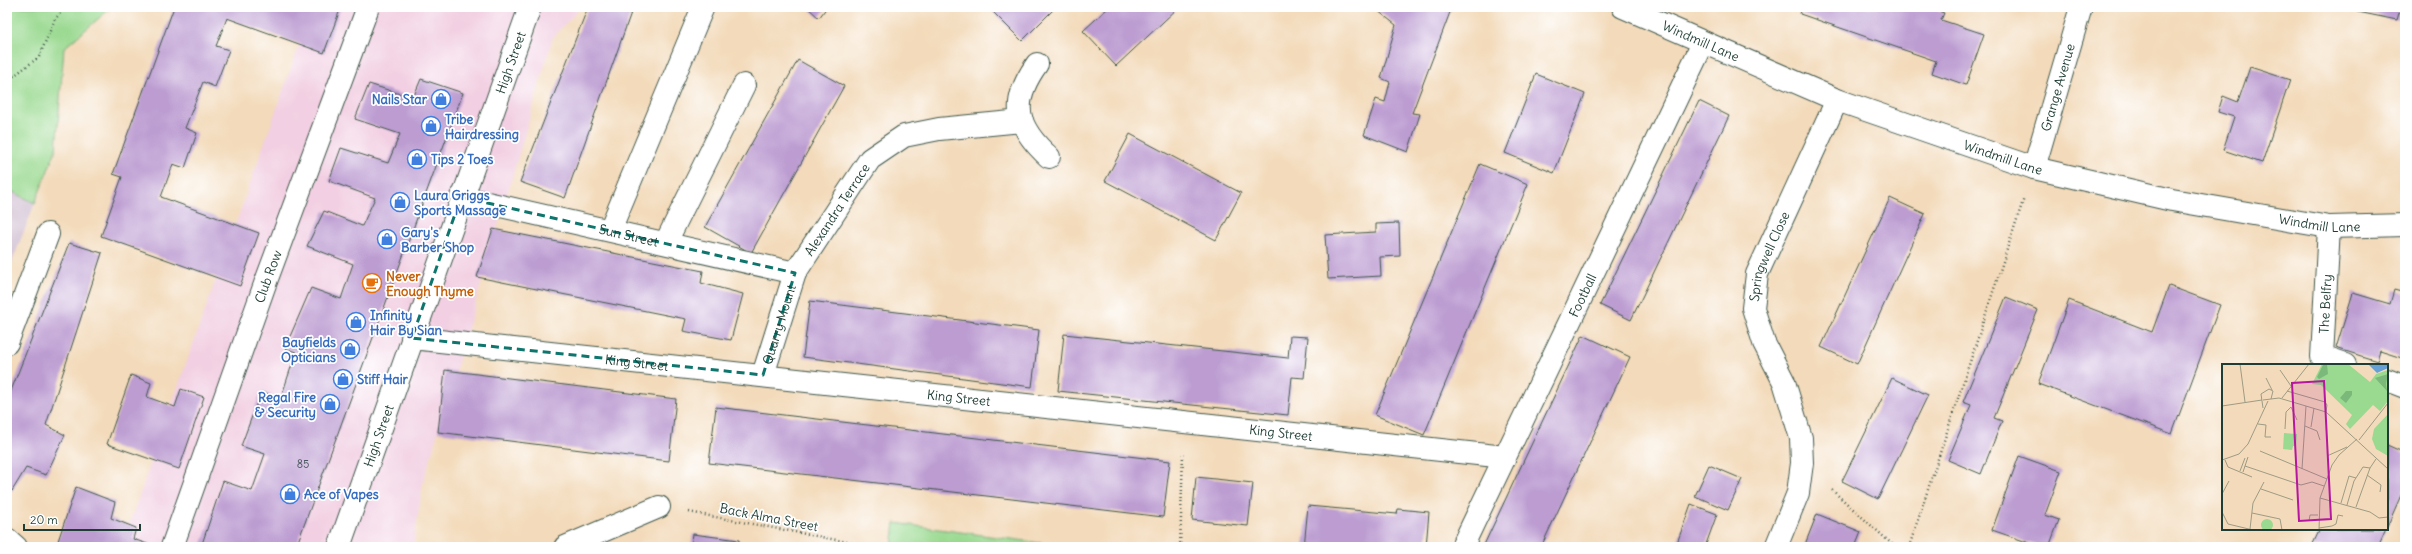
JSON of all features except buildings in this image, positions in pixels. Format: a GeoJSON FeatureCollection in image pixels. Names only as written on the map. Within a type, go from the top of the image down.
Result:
{"type":"FeatureCollection","features":[{"type":"Feature","properties":{"kind":"street","name":"Club Row"},"geometry":{"type":"LineString","coordinates":[[172,547],[265,284],[368,7]]}},
{"type":"Feature","properties":{"kind":"street","name":"High Street"},"geometry":{"type":"LineString","coordinates":[[339,547],[530,7]]}},
{"type":"Feature","properties":{"kind":"street"},"geometry":{"type":"LineString","coordinates":[[610,230],[703,7]]}},
{"type":"Feature","properties":{"kind":"street","name":"Windmill Lane"},"geometry":{"type":"LineString","coordinates":[[1623,7],[1837,100],[2034,168],[2172,200],[2328,227],[2405,225]]}},
{"type":"Feature","properties":{"kind":"street","name":"Grange Avenue"},"geometry":{"type":"LineString","coordinates":[[2034,168],[2081,7]]}},
{"type":"Feature","properties":{"kind":"street","name":"Football"},"geometry":{"type":"LineString","coordinates":[[1462,547],[1703,43]]}},
{"type":"Feature","properties":{"kind":"street"},"geometry":{"type":"LineString","coordinates":[[1037,64],[1026,79],[1021,95],[1022,122],[1032,142],[1049,156]]}},
{"type":"Feature","properties":{"kind":"street"},"geometry":{"type":"LineString","coordinates":[[666,242],[744,85]]}},
{"type":"Feature","properties":{"kind":"street","name":"Springwell Close"},"geometry":{"type":"LineString","coordinates":[[1776,547],[1798,492],[1802,463],[1801,438],[1784,382],[1764,343],[1753,308],[1757,274],[1837,100]]}},
{"type":"Feature","properties":{"kind":"street","name":"Alexandra Terrace"},"geometry":{"type":"LineString","coordinates":[[795,273],[870,159],[904,136],[939,129],[1022,122]]}},
{"type":"Feature","properties":{"kind":"street","name":"Sun Street"},"geometry":{"type":"LineString","coordinates":[[462,197],[666,242],[795,273]]}},
{"type":"Feature","properties":{"kind":"street","name":"The Belfry"},"geometry":{"type":"LineString","coordinates":[[2328,227],[2322,357],[2342,364]]}},
{"type":"Feature","properties":{"kind":"street"},"geometry":{"type":"LineString","coordinates":[[7,343],[48,234]]}},
{"type":"Feature","properties":{"kind":"street","name":"Quarry Mount"},"geometry":{"type":"LineString","coordinates":[[763,375],[795,273]]}},
{"type":"Feature","properties":{"kind":"street","name":"King Street"},"geometry":{"type":"LineString","coordinates":[[412,338],[1505,456]]}},
{"type":"Feature","properties":{"kind":"street"},"geometry":{"type":"LineString","coordinates":[[2388,380],[2405,387]]}},
{"type":"Feature","properties":{"kind":"street"},"geometry":{"type":"LineString","coordinates":[[565,547],[659,506]]}},
{"type":"Feature","properties":{"kind":"street"},"geometry":{"type":"LineString","coordinates":[[7,539],[16,547]]}},
{"type":"Feature","properties":{"kind":"path"},"geometry":{"type":"LineString","coordinates":[[7,80],[39,57],[55,19],[66,7]]}},
{"type":"Feature","properties":{"kind":"path"},"geometry":{"type":"LineString","coordinates":[[1909,547],[2034,168]]}},
{"type":"Feature","properties":{"kind":"path"},"geometry":{"type":"LineString","coordinates":[[1180,547],[1184,422]]}},
{"type":"Feature","properties":{"kind":"path"},"geometry":{"type":"LineString","coordinates":[[1802,463],[1895,547]]}},
{"type":"Feature","properties":{"kind":"path","name":"Back Alma Street"},"geometry":{"type":"LineString","coordinates":[[659,506],[874,547]]}},
{"type":"Feature","properties":{"kind":"highlighted area"},"geometry":{"type":"Polygon","coordinates":[[[461,197],[795,273],[763,375],[412,338],[461,197]]]}},
{"type":"Feature","properties":{"kind":"shaded area"},"geometry":{"type":"Polygon","coordinates":[[[321,7],[581,7],[553,37],[423,483],[413,547],[121,547],[308,20],[321,7]]]}},
{"type":"Feature","properties":{"kind":"shaded area"},"geometry":{"type":"Polygon","coordinates":[[[7,189],[35,203],[7,275],[7,189]]]}},
{"type":"Feature","properties":{"kind":"green space"},"geometry":{"type":"Polygon","coordinates":[[[7,7],[112,7],[64,48],[56,150],[35,203],[7,189],[7,7]]]}},
{"type":"Feature","properties":{"kind":"green space"},"geometry":{"type":"Polygon","coordinates":[[[895,523],[1069,547],[892,547],[895,523]]]}},
{"type":"Feature","properties":{"kind":"place","name":"Nails Star"},"geometry":{"type":"Point","coordinates":[441,99]}},
{"type":"Feature","properties":{"kind":"place","name":"Tribe Hairdressing"},"geometry":{"type":"Point","coordinates":[431,126]}},
{"type":"Feature","properties":{"kind":"place","name":"Tips 2 Toes"},"geometry":{"type":"Point","coordinates":[417,159]}},
{"type":"Feature","properties":{"kind":"place","name":"Laura Griggs Sports Massage"},"geometry":{"type":"Point","coordinates":[400,202]}},
{"type":"Feature","properties":{"kind":"place","name":"Gary's Barber Shop"},"geometry":{"type":"Point","coordinates":[387,239]}},
{"type":"Feature","properties":{"kind":"place","name":"Never Enough Thyme"},"geometry":{"type":"Point","coordinates":[372,283]}},
{"type":"Feature","properties":{"kind":"place","name":"Infinity Hair By Sian"},"geometry":{"type":"Point","coordinates":[356,322]}},
{"type":"Feature","properties":{"kind":"place","name":"Bayfields Opticians"},"geometry":{"type":"Point","coordinates":[350,349]}},
{"type":"Feature","properties":{"kind":"place","name":"Stiff Hair"},"geometry":{"type":"Point","coordinates":[343,379]}},
{"type":"Feature","properties":{"kind":"place","name":"Regal Fire & Security"},"geometry":{"type":"Point","coordinates":[330,404]}},
{"type":"Feature","properties":{"kind":"place","name":"Ace of Vapes"},"geometry":{"type":"Point","coordinates":[290,494]}}]}
